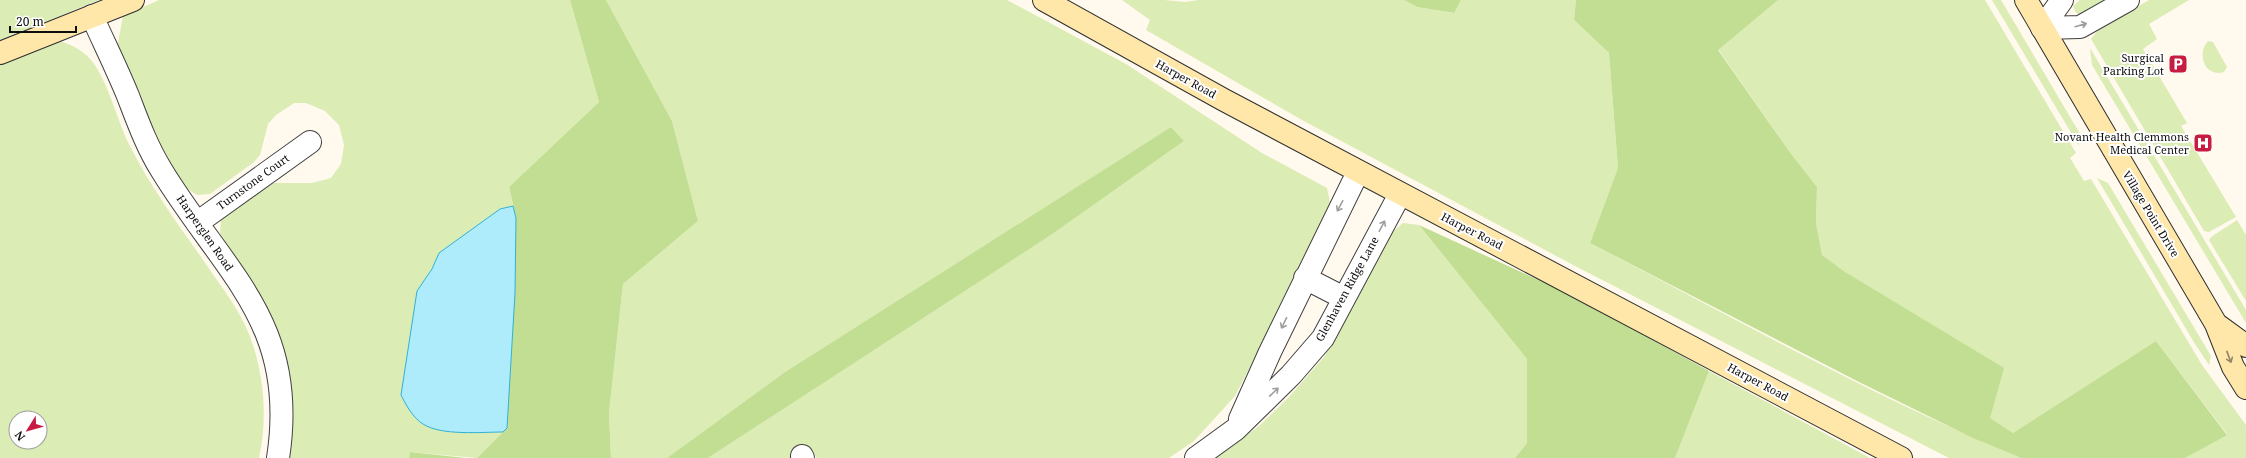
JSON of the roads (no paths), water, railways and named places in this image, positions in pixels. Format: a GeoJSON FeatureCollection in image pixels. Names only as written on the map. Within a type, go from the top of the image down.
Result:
{"type":"FeatureCollection","features":[{"type":"Feature","properties":{"kind":"main road"},"geometry":{"type":"LineString","coordinates":[[0,53],[132,0]]}},
{"type":"Feature","properties":{"kind":"main road","name":"Harper Road"},"geometry":{"type":"LineString","coordinates":[[1044,0],[1224,100],[1358,172],[1901,458]]}},
{"type":"Feature","properties":{"kind":"main road","name":"Village Point Drive"},"geometry":{"type":"LineString","coordinates":[[2026,0],[2216,324],[2233,367],[2246,388]]}},
{"type":"Feature","properties":{"kind":"main road","name":"Village Point Drive"},"geometry":{"type":"LineString","coordinates":[[2216,324],[2246,346]]}},
{"type":"Feature","properties":{"kind":"street"},"geometry":{"type":"LineString","coordinates":[[2042,28],[2062,0]]}},
{"type":"Feature","properties":{"kind":"street"},"geometry":{"type":"LineString","coordinates":[[2042,28],[2080,27],[2128,0]]}},
{"type":"Feature","properties":{"kind":"street","name":"Harperglen Road"},"geometry":{"type":"LineString","coordinates":[[92,16],[143,136],[162,170],[197,223],[247,291],[263,321],[276,357],[282,393],[282,430],[278,458]]}},
{"type":"Feature","properties":{"kind":"street","name":"Turnstone Court"},"geometry":{"type":"LineString","coordinates":[[197,223],[310,142]]}},
{"type":"Feature","properties":{"kind":"street","name":"Glenhaven Ridge Lane"},"geometry":{"type":"LineString","coordinates":[[1236,429],[1305,278],[1358,172]]}},
{"type":"Feature","properties":{"kind":"street","name":"Glenhaven Ridge Lane"},"geometry":{"type":"LineString","coordinates":[[1196,458],[1236,429],[1291,375],[1323,338],[1400,194]]}},
{"type":"Feature","properties":{"kind":"street"},"geometry":{"type":"LineString","coordinates":[[1305,278],[1344,298]]}},
{"type":"Feature","properties":{"kind":"water"},"geometry":{"type":"Polygon","coordinates":[[[513,206],[516,218],[515,293],[507,428],[503,432],[473,433],[451,432],[431,428],[423,424],[413,415],[401,395],[417,291],[432,269],[439,253],[500,209],[513,206]]]}},
{"type":"Feature","properties":{"kind":"place","name":"Surgical Parking Lot"},"geometry":{"type":"Point","coordinates":[2178,64]}},
{"type":"Feature","properties":{"kind":"place","name":"Novant Health Clemmons Medical Center"},"geometry":{"type":"Point","coordinates":[2203,143]}}]}
